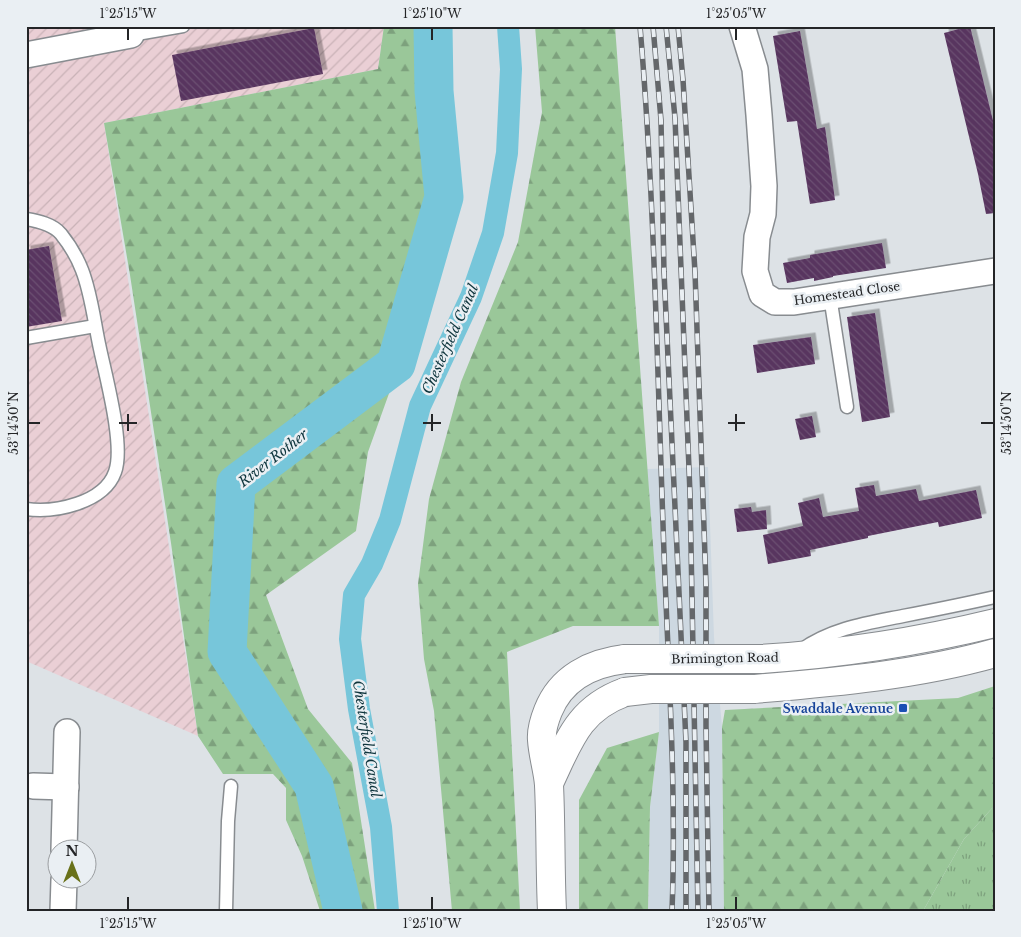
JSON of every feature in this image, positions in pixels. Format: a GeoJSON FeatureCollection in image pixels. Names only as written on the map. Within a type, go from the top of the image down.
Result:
{"type":"FeatureCollection","features":[{"type":"Feature","properties":{"kind":"main road","name":"Brimington Road"},"geometry":{"type":"LineString","coordinates":[[552,911],[549,784],[542,731],[543,723],[557,692],[569,680],[588,668],[601,663],[625,659],[760,659],[791,657],[910,642],[995,623]]}},
{"type":"Feature","properties":{"kind":"main road","name":"Brimington Road"},"geometry":{"type":"LineString","coordinates":[[549,784],[579,724],[592,709],[613,696],[625,692],[651,689],[754,689],[842,682],[971,660],[995,653]]}},
{"type":"Feature","properties":{"kind":"street","name":"Homestead Close"},"geometry":{"type":"LineString","coordinates":[[742,26],[755,69],[760,115],[764,186],[763,214],[757,237],[755,271],[762,294],[776,302],[794,302],[995,271]]}},
{"type":"Feature","properties":{"kind":"street"},"geometry":{"type":"LineString","coordinates":[[26,55],[130,31]]}},
{"type":"Feature","properties":{"kind":"street"},"geometry":{"type":"LineString","coordinates":[[64,840],[67,732]]}},
{"type":"Feature","properties":{"kind":"street"},"geometry":{"type":"LineString","coordinates":[[30,785],[66,787]]}},
{"type":"Feature","properties":{"kind":"street"},"geometry":{"type":"LineString","coordinates":[[63,911],[64,890]]}},
{"type":"Feature","properties":{"kind":"lane"},"geometry":{"type":"LineString","coordinates":[[130,31],[182,26]]}},
{"type":"Feature","properties":{"kind":"lane"},"geometry":{"type":"LineString","coordinates":[[26,220],[44,223],[59,232],[70,246],[82,270],[96,326],[117,432],[116,471],[108,485],[92,498],[72,505],[51,509],[26,509]]}},
{"type":"Feature","properties":{"kind":"lane"},"geometry":{"type":"LineString","coordinates":[[830,296],[847,407]]}},
{"type":"Feature","properties":{"kind":"lane"},"geometry":{"type":"LineString","coordinates":[[26,338],[96,326]]}},
{"type":"Feature","properties":{"kind":"lane"},"geometry":{"type":"LineString","coordinates":[[791,657],[812,642],[831,633],[854,626],[995,597]]}},
{"type":"Feature","properties":{"kind":"lane"},"geometry":{"type":"LineString","coordinates":[[226,911],[228,821],[231,786]]}},
{"type":"Feature","properties":{"kind":"shaded area"},"geometry":{"type":"Polygon","coordinates":[[[26,26],[384,26],[378,69],[104,123],[198,736],[26,661],[26,26]]]}},
{"type":"Feature","properties":{"kind":"shaded area"},"geometry":{"type":"Polygon","coordinates":[[[708,467],[714,637],[722,727],[724,911],[648,911],[650,807],[659,732],[659,626],[647,469],[708,467]]]}},
{"type":"Feature","properties":{"kind":"green space"},"geometry":{"type":"Polygon","coordinates":[[[384,26],[441,26],[443,171],[401,360],[368,452],[356,531],[266,595],[308,709],[352,763],[375,911],[320,911],[302,856],[286,820],[286,788],[273,774],[223,774],[198,736],[130,275],[104,123],[378,69],[384,26]]]}},
{"type":"Feature","properties":{"kind":"green space"},"geometry":{"type":"Polygon","coordinates":[[[535,26],[615,26],[659,626],[573,626],[507,652],[520,911],[452,911],[434,711],[424,659],[418,584],[429,499],[461,382],[518,242],[542,112],[535,26]]]}},
{"type":"Feature","properties":{"kind":"green space"},"geometry":{"type":"Polygon","coordinates":[[[995,686],[995,805],[964,839],[923,911],[724,911],[722,727],[725,710],[958,698],[995,686]]]}},
{"type":"Feature","properties":{"kind":"green space"},"geometry":{"type":"Polygon","coordinates":[[[659,732],[650,807],[648,911],[579,911],[579,800],[607,748],[659,732]]]}},
{"type":"Feature","properties":{"kind":"green space"},"geometry":{"type":"Polygon","coordinates":[[[995,805],[995,911],[923,911],[964,839],[995,805]]]}},
{"type":"Feature","properties":{"kind":"building"},"geometry":{"type":"Polygon","coordinates":[[[970,26],[995,129],[995,213],[986,214],[944,33],[970,26]]]}},
{"type":"Feature","properties":{"kind":"building"},"geometry":{"type":"Polygon","coordinates":[[[314,28],[323,74],[181,101],[172,55],[314,28]]]}},
{"type":"Feature","properties":{"kind":"building"},"geometry":{"type":"Polygon","coordinates":[[[800,31],[817,129],[825,127],[835,200],[810,204],[797,121],[787,122],[773,36],[800,31]]]}},
{"type":"Feature","properties":{"kind":"building"},"geometry":{"type":"Polygon","coordinates":[[[882,243],[886,268],[833,276],[814,281],[814,278],[787,283],[783,263],[810,258],[810,255],[882,243]]]}},
{"type":"Feature","properties":{"kind":"building"},"geometry":{"type":"Polygon","coordinates":[[[49,246],[62,321],[26,327],[26,250],[49,246]]]}},
{"type":"Feature","properties":{"kind":"building"},"geometry":{"type":"Polygon","coordinates":[[[875,313],[890,417],[862,422],[847,317],[875,313]]]}},
{"type":"Feature","properties":{"kind":"building"},"geometry":{"type":"Polygon","coordinates":[[[811,337],[815,364],[757,373],[753,345],[811,337]]]}},
{"type":"Feature","properties":{"kind":"building"},"geometry":{"type":"Polygon","coordinates":[[[812,416],[816,437],[800,440],[795,419],[812,416]]]}},
{"type":"Feature","properties":{"kind":"building"},"geometry":{"type":"Polygon","coordinates":[[[874,485],[876,496],[916,489],[919,501],[976,490],[982,518],[939,527],[938,522],[868,536],[868,538],[810,550],[811,556],[768,564],[763,535],[803,526],[798,503],[819,498],[823,517],[859,511],[855,488],[874,485]]]}},
{"type":"Feature","properties":{"kind":"building"},"geometry":{"type":"Polygon","coordinates":[[[751,507],[752,512],[766,510],[767,529],[737,532],[734,509],[751,507]]]}},
{"type":"Feature","properties":{"kind":"waterway","name":"River Rother"},"geometry":{"type":"LineString","coordinates":[[343,911],[314,786],[227,652],[236,484],[396,364],[444,197],[434,91],[433,26]]}},
{"type":"Feature","properties":{"kind":"waterway","name":"Chesterfield Canal"},"geometry":{"type":"LineString","coordinates":[[388,911],[381,827],[359,709],[350,639],[354,595],[372,564],[390,520],[420,406],[471,297],[493,233],[507,153],[511,69],[508,26]]}},
{"type":"Feature","properties":{"kind":"railway"},"geometry":{"type":"LineString","coordinates":[[640,26],[652,213],[671,718],[673,814],[672,911]]}},
{"type":"Feature","properties":{"kind":"railway"},"geometry":{"type":"LineString","coordinates":[[653,26],[661,120],[664,272],[686,742],[686,911]]}},
{"type":"Feature","properties":{"kind":"railway"},"geometry":{"type":"LineString","coordinates":[[666,26],[675,118],[690,494],[698,911]]}},
{"type":"Feature","properties":{"kind":"railway"},"geometry":{"type":"LineString","coordinates":[[678,26],[695,272],[706,585],[709,911]]}},
{"type":"Feature","properties":{"kind":"place","name":"Swaddale Avenue"},"geometry":{"type":"Point","coordinates":[903,708]}}]}
